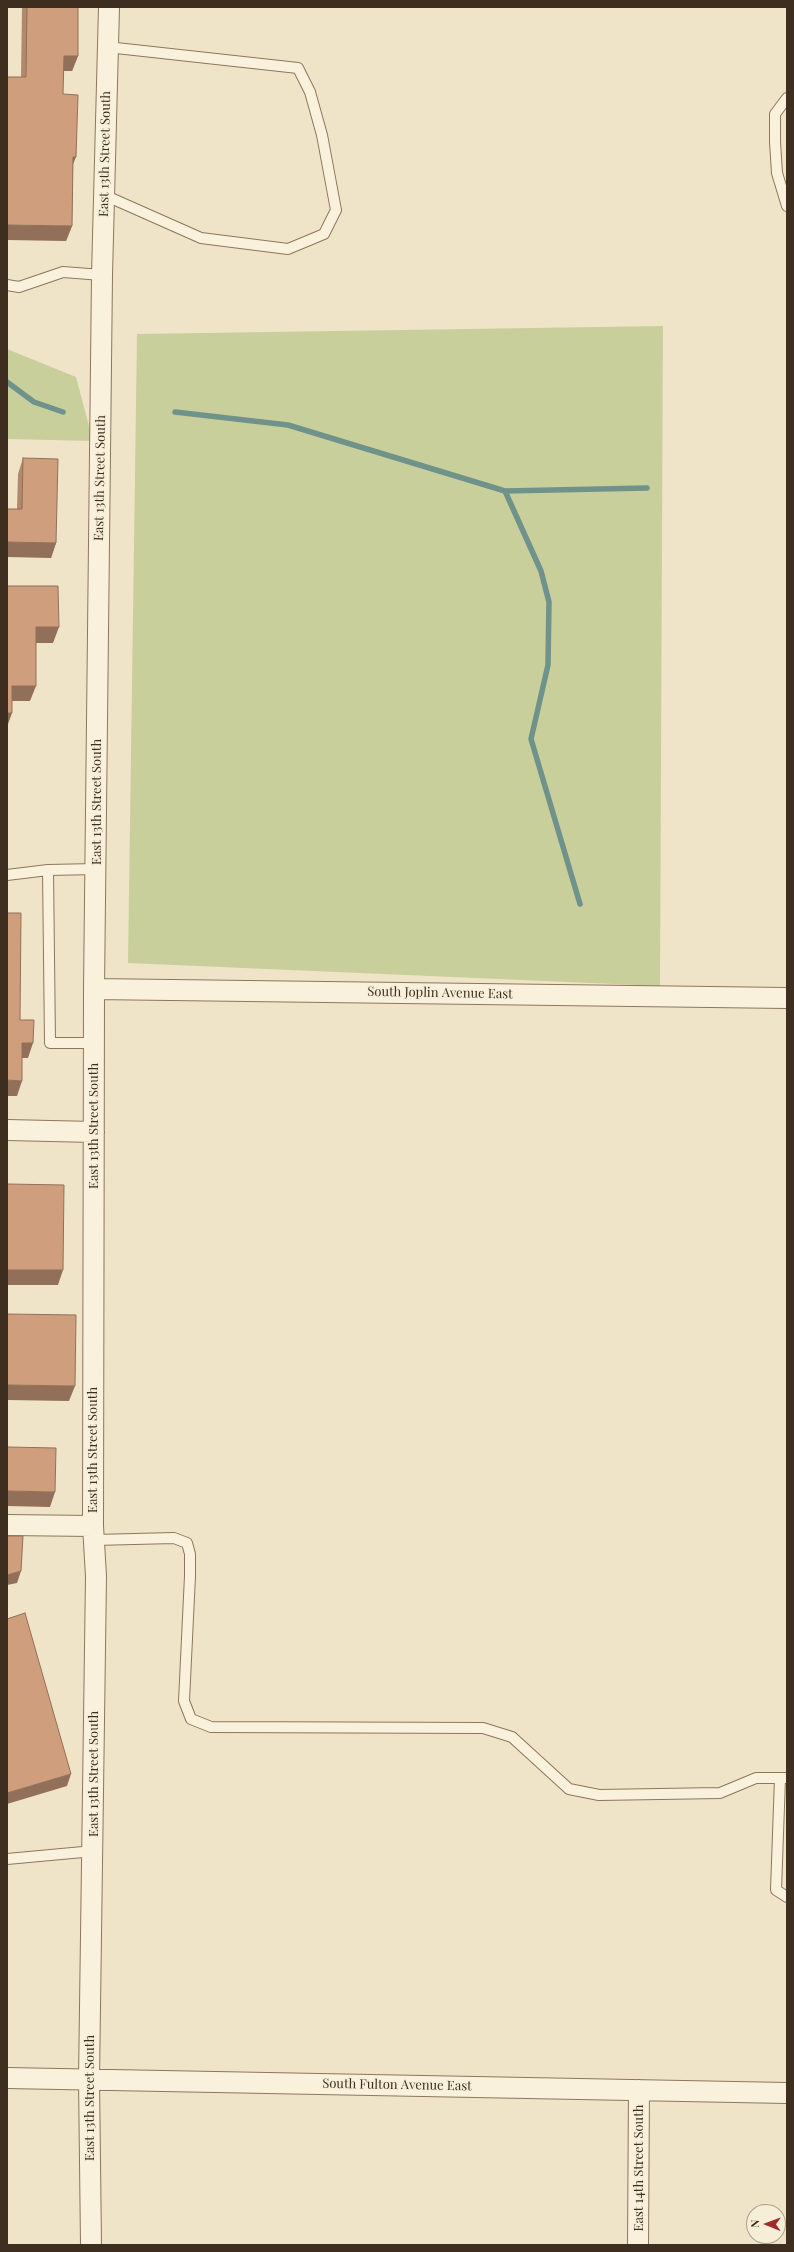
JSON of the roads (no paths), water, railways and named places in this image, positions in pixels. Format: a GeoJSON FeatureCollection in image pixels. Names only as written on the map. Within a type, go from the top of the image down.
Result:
{"type":"FeatureCollection","features":[{"type":"Feature","properties":{"kind":"street","name":"East 13th Street South"},"geometry":{"type":"LineString","coordinates":[[91,2245],[89,2079],[94,1851],[96,1576],[93,1533],[94,989],[102,275],[109,7]]}},
{"type":"Feature","properties":{"kind":"street","name":"South Joplin Avenue East"},"geometry":{"type":"LineString","coordinates":[[94,989],[787,998]]}},
{"type":"Feature","properties":{"kind":"street"},"geometry":{"type":"LineString","coordinates":[[7,1130],[94,1132]]}},
{"type":"Feature","properties":{"kind":"street"},"geometry":{"type":"LineString","coordinates":[[7,1524],[93,1533]]}},
{"type":"Feature","properties":{"kind":"street","name":"South Fulton Avenue East"},"geometry":{"type":"LineString","coordinates":[[7,2078],[787,2093]]}},
{"type":"Feature","properties":{"kind":"street","name":"East 14th Street South"},"geometry":{"type":"LineString","coordinates":[[638,2245],[639,2090]]}},
{"type":"Feature","properties":{"kind":"lane"},"geometry":{"type":"LineString","coordinates":[[104,195],[200,238],[288,249],[324,234],[336,210],[332,181],[316,113],[310,92],[298,68],[107,47]]}},
{"type":"Feature","properties":{"kind":"lane"},"geometry":{"type":"LineString","coordinates":[[787,98],[775,114],[775,142],[777,173],[787,206]]}},
{"type":"Feature","properties":{"kind":"lane"},"geometry":{"type":"LineString","coordinates":[[7,286],[19,287],[63,272],[102,275]]}},
{"type":"Feature","properties":{"kind":"lane"},"geometry":{"type":"LineString","coordinates":[[7,874],[48,870],[96,869]]}},
{"type":"Feature","properties":{"kind":"lane"},"geometry":{"type":"LineString","coordinates":[[48,870],[50,1043],[94,1043]]}},
{"type":"Feature","properties":{"kind":"lane"},"geometry":{"type":"LineString","coordinates":[[93,1533],[174,1538],[187,1543],[190,1554],[190,1576],[184,1701],[191,1719],[211,1727],[483,1728],[512,1737],[569,1789],[599,1795],[720,1793],[756,1778],[783,1778],[776,1890],[787,1897]]}},
{"type":"Feature","properties":{"kind":"lane"},"geometry":{"type":"LineString","coordinates":[[7,1859],[94,1851]]}},
{"type":"Feature","properties":{"kind":"waterway"},"geometry":{"type":"LineString","coordinates":[[7,382],[34,402],[63,412]]}},
{"type":"Feature","properties":{"kind":"waterway"},"geometry":{"type":"LineString","coordinates":[[175,412],[288,425],[505,491],[647,488]]}},
{"type":"Feature","properties":{"kind":"waterway"},"geometry":{"type":"LineString","coordinates":[[505,491],[541,571],[549,602],[548,665],[531,739],[580,904]]}}]}
